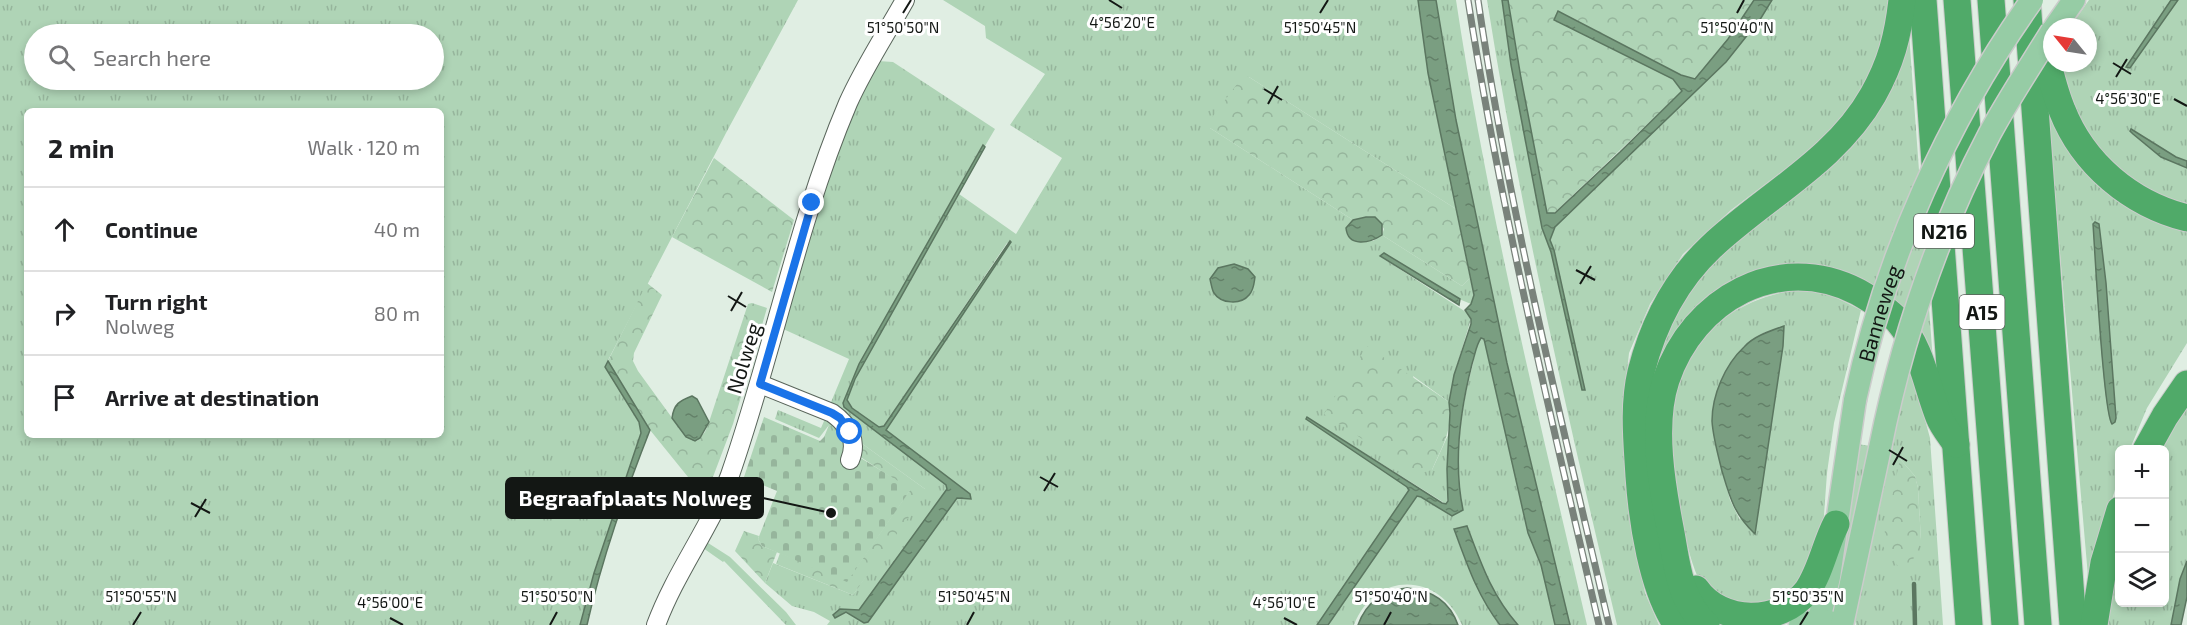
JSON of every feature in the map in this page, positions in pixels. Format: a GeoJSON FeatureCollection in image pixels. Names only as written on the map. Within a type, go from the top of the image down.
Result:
{"type":"FeatureCollection","features":[{"type":"Feature","properties":{"kind":"highway"},"geometry":{"type":"LineString","coordinates":[[1677,625],[1665,603],[1656,577],[1643,516],[1636,414],[1641,374],[1647,352],[1667,306],[1680,284],[1710,248],[1840,140],[1873,96],[1893,52],[1899,30],[1902,0]]}},
{"type":"Feature","properties":{"kind":"highway","name":"A15"},"geometry":{"type":"LineString","coordinates":[[1923,0],[1969,625]]}},
{"type":"Feature","properties":{"kind":"highway","name":"A15"},"geometry":{"type":"LineString","coordinates":[[1957,0],[2005,625]]}},
{"type":"Feature","properties":{"kind":"highway","name":"A15"},"geometry":{"type":"LineString","coordinates":[[1991,0],[2038,625]]}},
{"type":"Feature","properties":{"kind":"highway"},"geometry":{"type":"LineString","coordinates":[[2029,0],[2062,112],[2096,165],[2126,192],[2158,209],[2187,219]]}},
{"type":"Feature","properties":{"kind":"highway"},"geometry":{"type":"LineString","coordinates":[[2029,0],[2073,625]]}},
{"type":"Feature","properties":{"kind":"highway","name":"A15"},"geometry":{"type":"LineString","coordinates":[[1706,625],[1690,607],[1684,593],[1661,470],[1660,431],[1665,382],[1674,359],[1698,322],[1714,307],[1751,285],[1775,279],[1816,277],[1850,288],[1897,320],[1911,340],[1928,380],[1940,420],[1956,444]]}},
{"type":"Feature","properties":{"kind":"highway"},"geometry":{"type":"LineString","coordinates":[[2149,445],[2187,384]]}},
{"type":"Feature","properties":{"kind":"highway","name":"A15"},"geometry":{"type":"LineString","coordinates":[[1674,548],[1700,596],[1711,608],[1733,618],[1755,621],[1769,619],[1785,612],[1802,599],[1814,578],[1836,524]]}},
{"type":"Feature","properties":{"kind":"highway"},"geometry":{"type":"LineString","coordinates":[[2094,625],[2104,563],[2115,527]]}},
{"type":"Feature","properties":{"kind":"main road","name":"Banneweg"},"geometry":{"type":"LineString","coordinates":[[1825,624],[1836,524],[1855,400],[1879,312],[1899,251],[1920,200],[1959,119],[2029,0]]}},
{"type":"Feature","properties":{"kind":"main road"},"geometry":{"type":"LineString","coordinates":[[2061,18],[2074,0]]}},
{"type":"Feature","properties":{"kind":"main road","name":"Banneweg"},"geometry":{"type":"LineString","coordinates":[[1825,624],[1880,448],[1902,355],[1919,297],[1946,227],[1990,133],[2043,46]]}},
{"type":"Feature","properties":{"kind":"street","name":"Nolweg"},"geometry":{"type":"LineString","coordinates":[[656,625],[676,577],[720,499],[760,384],[812,203],[841,121],[905,0]]}},
{"type":"Feature","properties":{"kind":"street"},"geometry":{"type":"LineString","coordinates":[[760,384],[840,418],[853,439],[854,451],[850,460]]}},
{"type":"Feature","properties":{"kind":"green space"},"geometry":{"type":"Polygon","coordinates":[[[0,0],[798,0],[605,366],[639,423],[641,433],[594,573],[580,625],[0,625],[0,0]]]}},
{"type":"Feature","properties":{"kind":"green space"},"geometry":{"type":"Polygon","coordinates":[[[943,0],[1418,0],[1428,73],[1456,209],[1249,77],[1210,128],[1353,220],[1346,228],[1373,241],[1382,235],[1462,286],[1470,278],[1474,295],[1471,304],[1384,253],[1381,257],[1469,314],[1471,319],[1454,375],[1449,402],[1413,376],[1432,470],[1449,433],[1447,499],[1446,504],[1307,417],[1306,419],[1408,487],[1409,490],[1317,625],[827,625],[830,621],[814,612],[792,606],[765,583],[773,563],[853,595],[925,489],[857,440],[829,407],[849,359],[781,328],[842,133],[878,61],[893,62],[995,129],[985,146],[982,146],[859,364],[843,403],[844,407],[946,485],[947,489],[859,610],[836,612],[833,616],[835,618],[846,612],[868,622],[957,497],[969,499],[970,494],[886,430],[1011,242],[1007,243],[884,426],[879,427],[852,408],[847,400],[855,379],[959,194],[1016,234],[1062,158],[1010,125],[1045,74],[986,38],[985,26],[943,0]]]}},
{"type":"Feature","properties":{"kind":"green space"},"geometry":{"type":"Polygon","coordinates":[[[1436,0],[1456,0],[1499,236],[1587,625],[1570,625],[1507,363],[1456,120],[1436,0]]]}},
{"type":"Feature","properties":{"kind":"green space"},"geometry":{"type":"Polygon","coordinates":[[[1487,0],[1502,0],[1511,65],[1542,228],[1551,252],[1583,390],[1585,390],[1550,240],[1555,227],[1726,62],[1761,18],[1772,0],[1889,0],[1881,43],[1865,83],[1852,104],[1836,125],[1796,161],[1731,210],[1683,254],[1650,304],[1629,353],[1622,418],[1627,501],[1645,593],[1659,625],[1617,625],[1563,392],[1530,235],[1487,0]]]}},
{"type":"Feature","properties":{"kind":"green space"},"geometry":{"type":"Polygon","coordinates":[[[1508,0],[1754,0],[1728,39],[1695,79],[1681,75],[1558,11],[1673,79],[1682,91],[1554,213],[1547,213],[1508,0]]]}},
{"type":"Feature","properties":{"kind":"green space"},"geometry":{"type":"Polygon","coordinates":[[[2089,0],[2187,0],[2187,203],[2167,198],[2131,179],[2115,166],[2088,135],[2069,95],[2063,72],[2097,72],[2097,18],[2076,18],[2089,0]]]}},
{"type":"Feature","properties":{"kind":"green space"},"geometry":{"type":"Polygon","coordinates":[[[1908,20],[1933,362],[1815,273],[1693,318],[1654,463],[1646,379],[1692,278],[1812,174],[1908,20]]]}},
{"type":"Feature","properties":{"kind":"green space"},"geometry":{"type":"Polygon","coordinates":[[[1243,76],[1249,77],[1456,209],[1470,278],[1462,286],[1382,235],[1384,229],[1378,220],[1367,217],[1353,220],[1210,128],[1208,123],[1243,76]]]}},
{"type":"Feature","properties":{"kind":"green space"},"geometry":{"type":"Polygon","coordinates":[[[2048,115],[2058,133],[2187,226],[2187,343],[2147,408],[2132,445],[2115,445],[2115,490],[2089,588],[2048,115]]]}},
{"type":"Feature","properties":{"kind":"green space"},"geometry":{"type":"Polygon","coordinates":[[[714,158],[794,220],[772,292],[672,237],[714,158]]]}},
{"type":"Feature","properties":{"kind":"green space"},"geometry":{"type":"Polygon","coordinates":[[[647,283],[662,295],[634,353],[633,361],[686,437],[697,441],[705,432],[709,422],[748,304],[752,303],[767,308],[733,424],[705,498],[650,430],[608,361],[647,283]]]}},
{"type":"Feature","properties":{"kind":"green space"},"geometry":{"type":"Polygon","coordinates":[[[1800,289],[1831,295],[1861,310],[1834,423],[1827,473],[1823,529],[1808,573],[1764,613],[1703,588],[1692,563],[1681,519],[1673,479],[1671,440],[1674,403],[1684,370],[1700,341],[1725,318],[1758,300],[1800,289]],[[1765,332],[1744,346],[1729,365],[1712,421],[1730,500],[1740,520],[1765,332]]]}},
{"type":"Feature","properties":{"kind":"green space"},"geometry":{"type":"Polygon","coordinates":[[[1481,338],[1484,339],[1528,533],[1541,565],[1555,625],[1518,625],[1493,590],[1466,526],[1454,530],[1479,591],[1500,625],[1462,625],[1452,608],[1439,595],[1424,587],[1408,584],[1392,587],[1377,594],[1364,607],[1354,625],[1328,625],[1417,496],[1421,496],[1451,516],[1463,510],[1459,474],[1460,437],[1468,382],[1481,338]]]}},
{"type":"Feature","properties":{"kind":"green space"},"geometry":{"type":"Polygon","coordinates":[[[1367,346],[1449,402],[1448,429],[1432,470],[1413,472],[1324,414],[1367,346]]]}},
{"type":"Feature","properties":{"kind":"green space"},"geometry":{"type":"Polygon","coordinates":[[[1911,368],[1930,438],[1943,625],[1856,625],[1854,614],[1891,442],[1911,368]],[[1900,459],[1921,541],[1918,488],[1915,476],[1900,459]]]}},
{"type":"Feature","properties":{"kind":"green space"},"geometry":{"type":"Polygon","coordinates":[[[2187,406],[2187,561],[2180,579],[2171,625],[2108,625],[2115,577],[2115,607],[2169,607],[2169,445],[2163,445],[2187,406]]]}},
{"type":"Feature","properties":{"kind":"green space"},"geometry":{"type":"Polygon","coordinates":[[[778,410],[821,428],[827,414],[838,422],[849,451],[822,442],[829,425],[819,438],[775,419],[778,410]]]}},
{"type":"Feature","properties":{"kind":"green space"},"geometry":{"type":"Polygon","coordinates":[[[764,417],[820,441],[825,436],[911,489],[847,582],[762,546],[758,539],[777,491],[744,477],[764,417]]]}},
{"type":"Feature","properties":{"kind":"green space"},"geometry":{"type":"Polygon","coordinates":[[[857,440],[925,489],[926,493],[853,595],[776,564],[780,553],[847,581],[910,490],[856,454],[857,440]]]}},
{"type":"Feature","properties":{"kind":"green space"},"geometry":{"type":"Polygon","coordinates":[[[1857,444],[1871,446],[1845,571],[1836,570],[1857,444]]]}},
{"type":"Feature","properties":{"kind":"green space"},"geometry":{"type":"Polygon","coordinates":[[[1900,459],[1915,476],[1918,488],[1921,541],[1912,562],[1901,570],[1882,545],[1900,459]]]}},
{"type":"Feature","properties":{"kind":"green space"},"geometry":{"type":"Polygon","coordinates":[[[744,531],[759,536],[758,539],[762,546],[777,552],[765,583],[735,551],[744,531]]]}},
{"type":"Feature","properties":{"kind":"green space"},"geometry":{"type":"Polygon","coordinates":[[[705,541],[730,557],[786,612],[796,625],[786,625],[724,561],[703,548],[705,541]]]}},
{"type":"Feature","properties":{"kind":"water"},"geometry":{"type":"Polygon","coordinates":[[[1418,0],[1436,0],[1456,120],[1507,363],[1570,625],[1555,625],[1541,565],[1528,533],[1484,339],[1481,338],[1468,382],[1459,437],[1458,474],[1463,510],[1452,516],[1417,496],[1328,625],[1317,625],[1409,490],[1306,419],[1307,417],[1442,503],[1446,504],[1448,501],[1449,402],[1454,375],[1471,324],[1471,319],[1465,310],[1471,304],[1474,295],[1428,73],[1418,0]]]}},
{"type":"Feature","properties":{"kind":"water"},"geometry":{"type":"Polygon","coordinates":[[[1502,0],[1508,0],[1547,213],[1555,213],[1682,91],[1673,79],[1554,20],[1558,11],[1681,75],[1695,79],[1728,39],[1754,0],[1772,0],[1761,18],[1726,62],[1555,227],[1550,240],[1585,390],[1582,390],[1551,252],[1542,228],[1511,65],[1502,0]]]}},
{"type":"Feature","properties":{"kind":"water"},"geometry":{"type":"Polygon","coordinates":[[[2171,0],[2178,0],[2130,68],[2126,67],[2171,0]]]}},
{"type":"Feature","properties":{"kind":"water"},"geometry":{"type":"Polygon","coordinates":[[[2131,129],[2176,157],[2187,161],[2187,168],[2161,157],[2133,134],[2131,129]]]}},
{"type":"Feature","properties":{"kind":"water"},"geometry":{"type":"Polygon","coordinates":[[[983,145],[985,147],[855,379],[847,400],[852,408],[879,427],[884,426],[1010,241],[886,430],[970,494],[971,499],[957,498],[868,622],[864,623],[846,612],[835,618],[833,615],[840,609],[859,610],[947,489],[946,485],[844,407],[843,403],[859,364],[983,145]]]}},
{"type":"Feature","properties":{"kind":"water"},"geometry":{"type":"Polygon","coordinates":[[[1375,217],[1382,224],[1382,235],[1366,242],[1351,239],[1346,228],[1353,220],[1375,217]]]}},
{"type":"Feature","properties":{"kind":"water"},"geometry":{"type":"Polygon","coordinates":[[[2095,222],[2099,224],[2106,283],[2116,418],[2112,424],[2103,363],[2093,224],[2095,222]]]}},
{"type":"Feature","properties":{"kind":"water"},"geometry":{"type":"Polygon","coordinates":[[[1384,253],[1460,299],[1459,305],[1380,256],[1384,253]]]}},
{"type":"Feature","properties":{"kind":"water"},"geometry":{"type":"Polygon","coordinates":[[[1234,264],[1248,269],[1255,277],[1253,289],[1249,295],[1236,302],[1231,302],[1217,297],[1213,292],[1210,279],[1218,268],[1234,264]]]}},
{"type":"Feature","properties":{"kind":"water"},"geometry":{"type":"Polygon","coordinates":[[[1784,326],[1755,534],[1737,512],[1722,471],[1712,421],[1714,401],[1721,381],[1737,354],[1757,337],[1784,326]]]}},
{"type":"Feature","properties":{"kind":"water"},"geometry":{"type":"Polygon","coordinates":[[[608,361],[650,430],[615,526],[587,625],[580,625],[594,573],[641,433],[639,422],[605,367],[608,361]]]}},
{"type":"Feature","properties":{"kind":"water"},"geometry":{"type":"Polygon","coordinates":[[[692,396],[697,399],[709,422],[700,438],[695,441],[686,437],[672,418],[678,404],[692,396]]]}},
{"type":"Feature","properties":{"kind":"water"},"geometry":{"type":"Polygon","coordinates":[[[1467,526],[1494,590],[1518,625],[1500,625],[1479,591],[1454,529],[1467,526]]]}},
{"type":"Feature","properties":{"kind":"water"},"geometry":{"type":"Polygon","coordinates":[[[2187,561],[2187,597],[2181,625],[2171,625],[2180,579],[2187,561]]]}},
{"type":"Feature","properties":{"kind":"water"},"geometry":{"type":"Polygon","coordinates":[[[1398,589],[1424,591],[1439,599],[1450,610],[1458,625],[1358,625],[1361,617],[1376,599],[1398,589]]]}},
{"type":"Feature","properties":{"kind":"waterway"},"geometry":{"type":"LineString","coordinates":[[1914,584],[1915,625]]}},
{"type":"Feature","properties":{"kind":"railway"},"geometry":{"type":"LineString","coordinates":[[1468,0],[1511,236],[1599,625]]}},
{"type":"Feature","properties":{"kind":"railway"},"geometry":{"type":"LineString","coordinates":[[1478,0],[1520,236],[1609,625]]}},
{"type":"Feature","properties":{"kind":"place","name":"Begraafplaats Nolweg"},"geometry":{"type":"Point","coordinates":[831,513]}},
{"type":"Feature","properties":{"kind":"route"},"geometry":{"type":"LineString","coordinates":[[812,203],[760,384],[832,413],[840,418],[850,432]]}}]}
